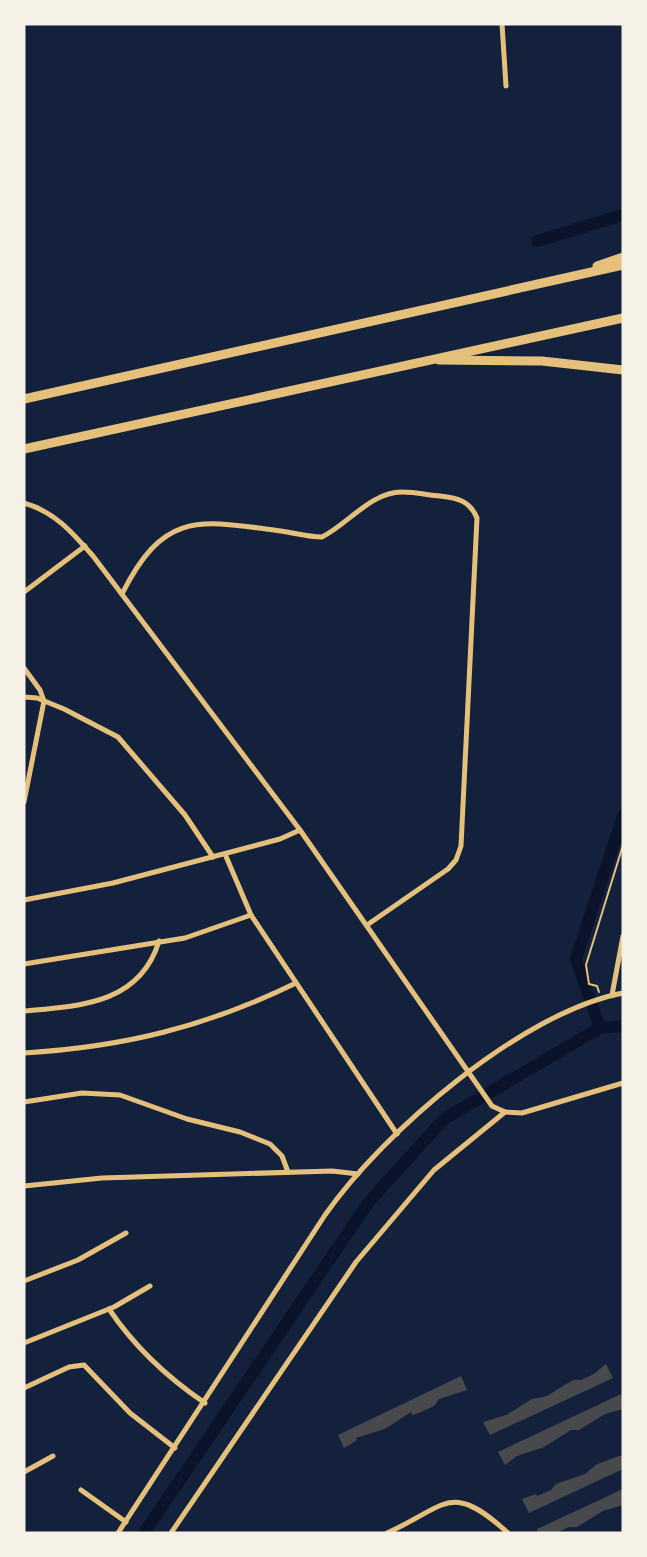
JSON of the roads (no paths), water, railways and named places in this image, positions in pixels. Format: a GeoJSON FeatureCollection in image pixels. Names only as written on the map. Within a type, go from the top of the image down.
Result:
{"type":"FeatureCollection","features":[{"type":"Feature","properties":{"kind":"highway"},"geometry":{"type":"LineString","coordinates":[[557,278],[623,257]]}},
{"type":"Feature","properties":{"kind":"highway"},"geometry":{"type":"LineString","coordinates":[[24,399],[557,278],[623,266]]}},
{"type":"Feature","properties":{"kind":"highway"},"geometry":{"type":"LineString","coordinates":[[24,449],[421,360],[623,318]]}},
{"type":"Feature","properties":{"kind":"highway"},"geometry":{"type":"LineString","coordinates":[[421,360],[542,361],[623,370]]}},
{"type":"Feature","properties":{"kind":"street"},"geometry":{"type":"LineString","coordinates":[[502,24],[506,86]]}},
{"type":"Feature","properties":{"kind":"street"},"geometry":{"type":"LineString","coordinates":[[122,594],[138,562],[152,545],[172,532],[192,525],[212,522],[322,537],[375,500],[401,491],[451,497],[465,501],[472,508],[477,518],[461,846],[456,860],[448,869],[367,925]]}},
{"type":"Feature","properties":{"kind":"street"},"geometry":{"type":"LineString","coordinates":[[24,503],[53,515],[85,546],[300,830],[470,1071],[490,1103],[505,1112],[522,1113],[623,1083]]}},
{"type":"Feature","properties":{"kind":"street"},"geometry":{"type":"LineString","coordinates":[[24,592],[85,546]]}},
{"type":"Feature","properties":{"kind":"street"},"geometry":{"type":"LineString","coordinates":[[24,668],[40,690],[44,701],[24,802]]}},
{"type":"Feature","properties":{"kind":"street"},"geometry":{"type":"LineString","coordinates":[[24,697],[44,701],[118,736],[158,787],[185,814],[213,857]]}},
{"type":"Feature","properties":{"kind":"street"},"geometry":{"type":"LineString","coordinates":[[24,900],[113,883],[280,839],[300,830]]}},
{"type":"Feature","properties":{"kind":"street"},"geometry":{"type":"LineString","coordinates":[[225,854],[251,915],[397,1134]]}},
{"type":"Feature","properties":{"kind":"street"},"geometry":{"type":"LineString","coordinates":[[24,964],[209,931],[251,915]]}},
{"type":"Feature","properties":{"kind":"street"},"geometry":{"type":"LineString","coordinates":[[612,995],[623,936]]}},
{"type":"Feature","properties":{"kind":"street"},"geometry":{"type":"LineString","coordinates":[[24,1011],[68,1007],[120,992],[130,986],[154,959],[159,941]]}},
{"type":"Feature","properties":{"kind":"street"},"geometry":{"type":"LineString","coordinates":[[24,1053],[96,1046],[163,1035],[199,1024],[296,983]]}},
{"type":"Feature","properties":{"kind":"street"},"geometry":{"type":"LineString","coordinates":[[118,1533],[176,1448],[325,1215],[358,1174],[430,1102],[470,1071],[538,1025],[593,1001],[623,993]]}},
{"type":"Feature","properties":{"kind":"street"},"geometry":{"type":"LineString","coordinates":[[24,1102],[82,1093],[120,1095],[186,1119],[240,1132],[270,1144],[282,1156],[288,1172]]}},
{"type":"Feature","properties":{"kind":"street"},"geometry":{"type":"LineString","coordinates":[[171,1533],[363,1253],[434,1170],[505,1112]]}},
{"type":"Feature","properties":{"kind":"street"},"geometry":{"type":"LineString","coordinates":[[24,1186],[102,1178],[332,1171],[358,1174]]}},
{"type":"Feature","properties":{"kind":"street"},"geometry":{"type":"LineString","coordinates":[[24,1281],[78,1260],[126,1233]]}},
{"type":"Feature","properties":{"kind":"street"},"geometry":{"type":"LineString","coordinates":[[24,1343],[109,1309],[150,1286]]}},
{"type":"Feature","properties":{"kind":"street"},"geometry":{"type":"LineString","coordinates":[[109,1309],[123,1330],[158,1366],[205,1403]]}},
{"type":"Feature","properties":{"kind":"street"},"geometry":{"type":"LineString","coordinates":[[24,1388],[69,1366],[84,1365],[130,1413],[176,1448]]}},
{"type":"Feature","properties":{"kind":"street"},"geometry":{"type":"LineString","coordinates":[[24,1472],[53,1456]]}},
{"type":"Feature","properties":{"kind":"street"},"geometry":{"type":"LineString","coordinates":[[81,1490],[126,1522]]}},
{"type":"Feature","properties":{"kind":"street"},"geometry":{"type":"LineString","coordinates":[[387,1533],[444,1504],[460,1501],[476,1506],[508,1533]]}},
{"type":"Feature","properties":{"kind":"waterway"},"geometry":{"type":"LineString","coordinates":[[537,241],[623,215]]}},
{"type":"Feature","properties":{"kind":"waterway"},"geometry":{"type":"LineString","coordinates":[[600,1028],[576,959],[623,816]]}},
{"type":"Feature","properties":{"kind":"waterway"},"geometry":{"type":"LineString","coordinates":[[144,1533],[368,1203],[444,1119],[600,1028],[623,1026]]}}]}
